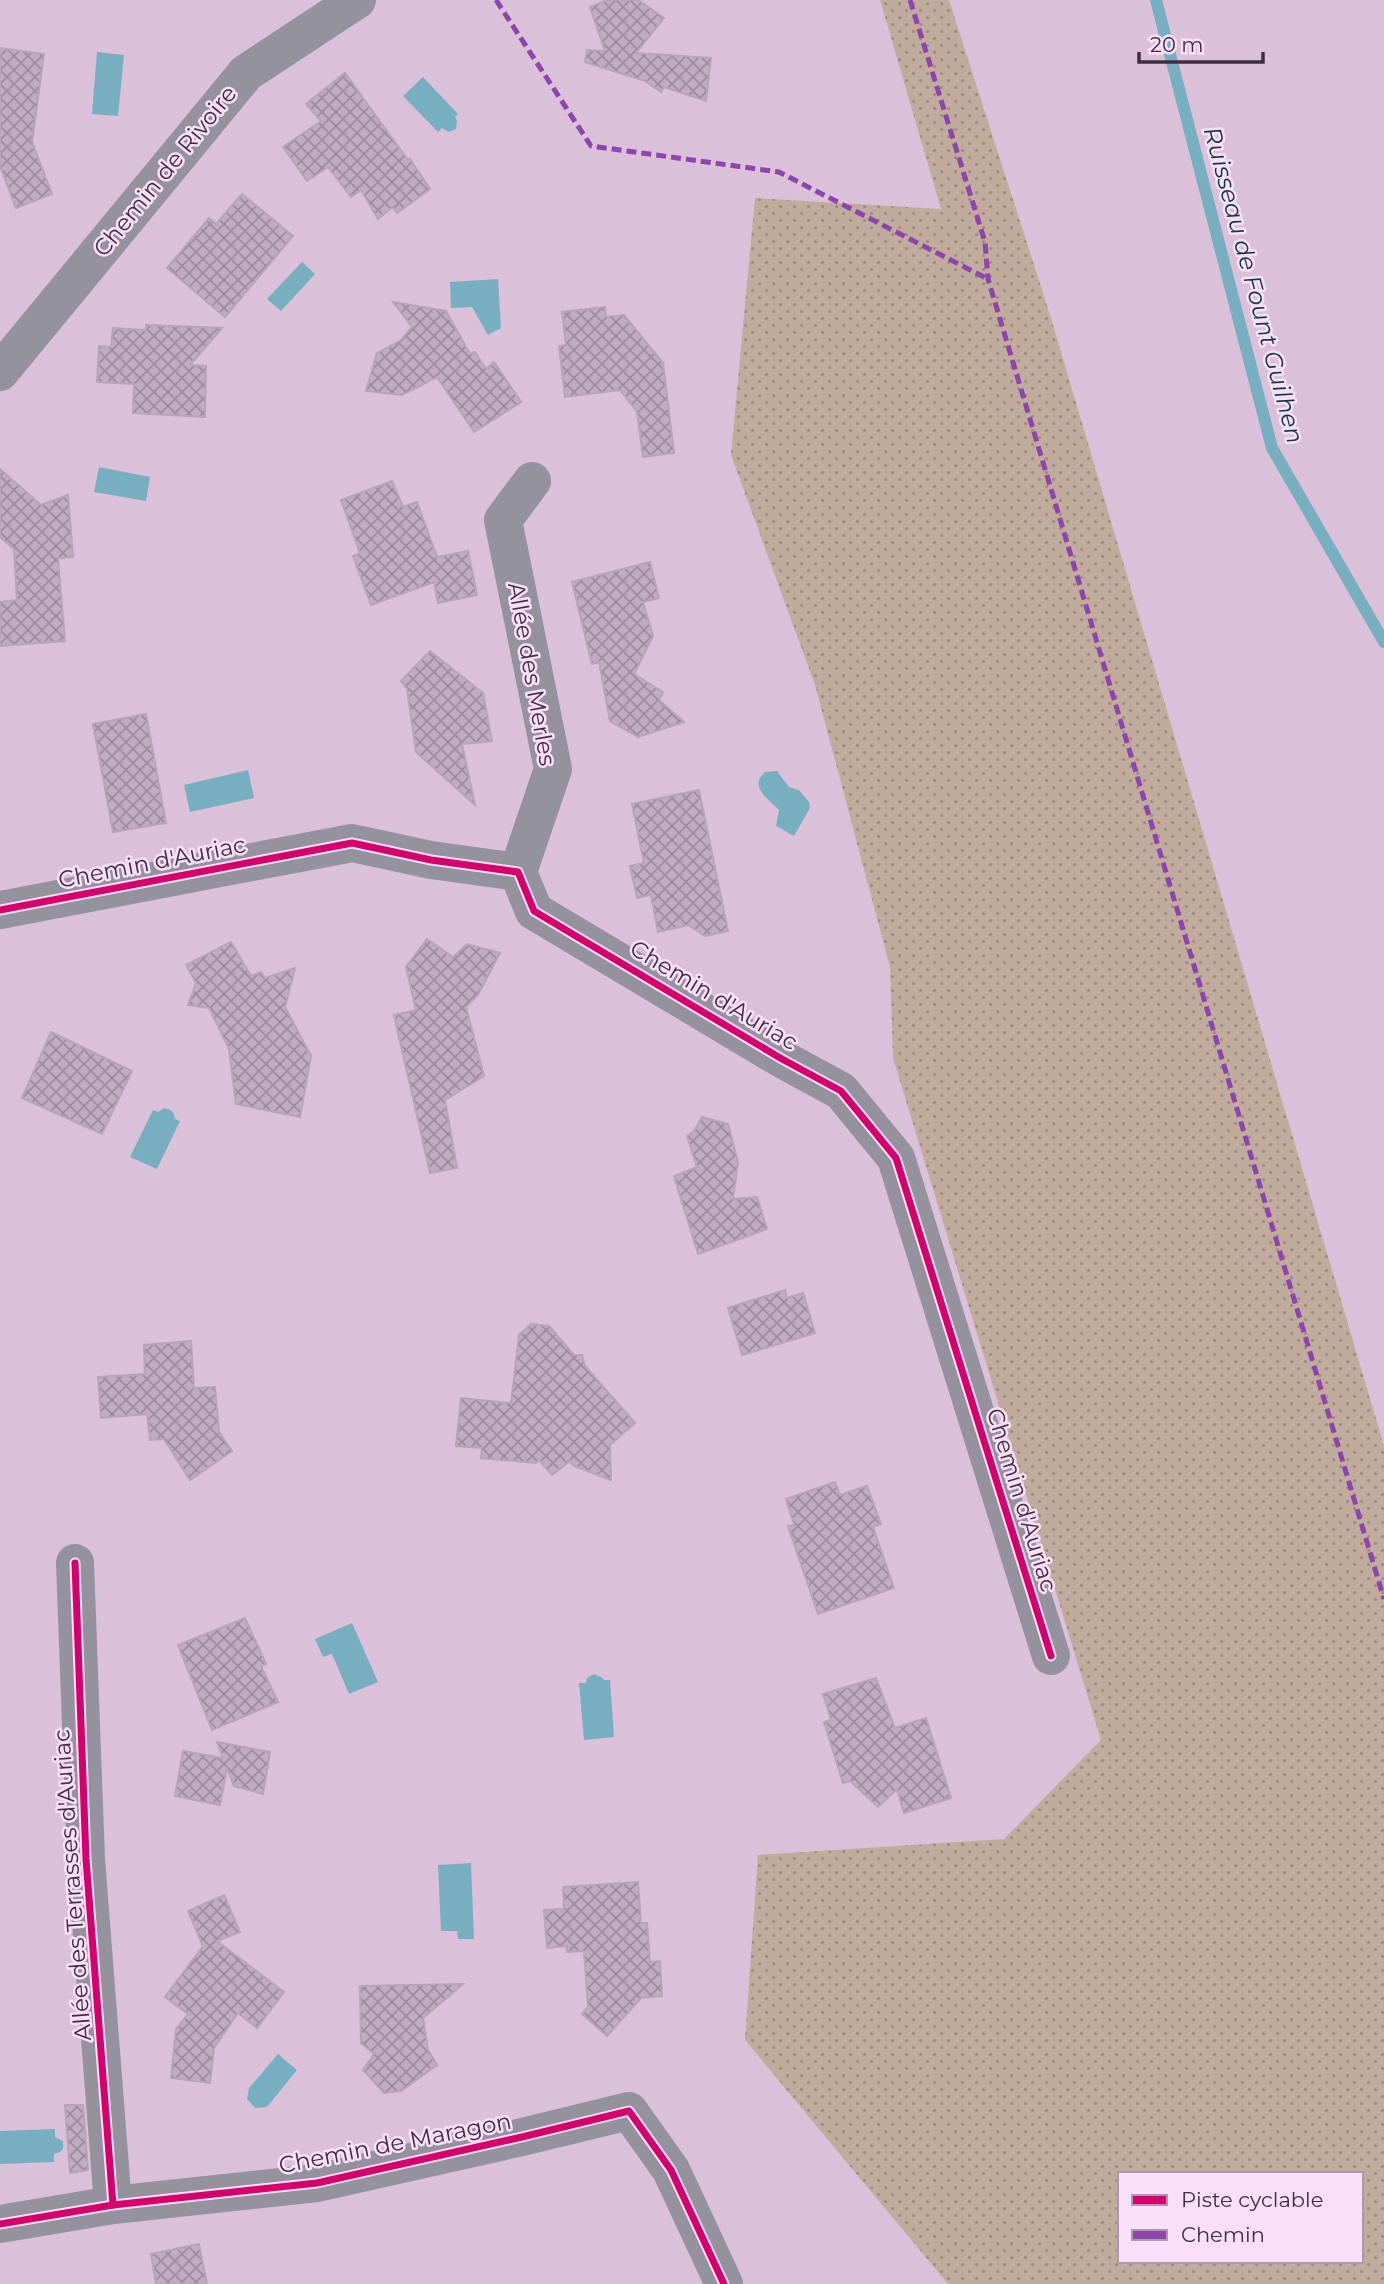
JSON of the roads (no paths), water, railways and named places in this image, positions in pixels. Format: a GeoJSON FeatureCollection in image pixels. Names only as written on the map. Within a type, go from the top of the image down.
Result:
{"type":"FeatureCollection","features":[{"type":"Feature","properties":{"kind":"street","name":"Chemin de Rivoire"},"geometry":{"type":"LineString","coordinates":[[0,372],[246,73],[357,0]]}},
{"type":"Feature","properties":{"kind":"street","name":"Allée des Merles"},"geometry":{"type":"LineString","coordinates":[[518,872],[552,769],[503,520],[532,481]]}},
{"type":"Feature","properties":{"kind":"street","name":"Chemin d'Auriac"},"geometry":{"type":"LineString","coordinates":[[0,910],[352,843],[431,860],[518,872],[534,911],[782,1059],[841,1091],[896,1158],[1051,1656]]}},
{"type":"Feature","properties":{"kind":"street","name":"Allée des Terrasses d'Auriac"},"geometry":{"type":"LineString","coordinates":[[75,1563],[86,1859],[113,2205]]}},
{"type":"Feature","properties":{"kind":"street","name":"Chemin de Maragon"},"geometry":{"type":"LineString","coordinates":[[0,2224],[113,2205],[317,2183],[629,2111],[671,2170],[724,2284]]}},
{"type":"Feature","properties":{"kind":"water"},"geometry":{"type":"Polygon","coordinates":[[[97,52],[124,55],[118,116],[92,114],[97,52]]]}},
{"type":"Feature","properties":{"kind":"water"},"geometry":{"type":"Polygon","coordinates":[[[423,77],[458,114],[455,117],[456,129],[449,132],[442,128],[438,132],[403,96],[423,77]]]}},
{"type":"Feature","properties":{"kind":"water"},"geometry":{"type":"Polygon","coordinates":[[[302,262],[315,274],[281,311],[267,299],[302,262]]]}},
{"type":"Feature","properties":{"kind":"water"},"geometry":{"type":"Polygon","coordinates":[[[498,279],[501,328],[488,335],[472,307],[451,308],[450,282],[498,279]]]}},
{"type":"Feature","properties":{"kind":"water"},"geometry":{"type":"Polygon","coordinates":[[[99,467],[150,477],[146,501],[94,492],[99,467]]]}},
{"type":"Feature","properties":{"kind":"water"},"geometry":{"type":"Polygon","coordinates":[[[248,770],[254,798],[190,812],[184,785],[248,770]]]}},
{"type":"Feature","properties":{"kind":"water"},"geometry":{"type":"Polygon","coordinates":[[[777,771],[789,787],[799,790],[809,802],[810,808],[794,836],[776,826],[779,810],[759,788],[760,777],[765,772],[777,771]]]}},
{"type":"Feature","properties":{"kind":"water"},"geometry":{"type":"Polygon","coordinates":[[[164,1108],[180,1121],[157,1169],[130,1157],[153,1110],[158,1112],[164,1108]]]}},
{"type":"Feature","properties":{"kind":"water"},"geometry":{"type":"Polygon","coordinates":[[[352,1623],[378,1682],[349,1694],[332,1654],[323,1657],[315,1639],[352,1623]]]}},
{"type":"Feature","properties":{"kind":"water"},"geometry":{"type":"Polygon","coordinates":[[[594,1674],[604,1680],[610,1680],[614,1737],[584,1740],[579,1683],[586,1683],[587,1678],[594,1674]]]}},
{"type":"Feature","properties":{"kind":"water"},"geometry":{"type":"Polygon","coordinates":[[[471,1863],[474,1939],[458,1939],[457,1931],[441,1931],[438,1865],[471,1863]]]}},
{"type":"Feature","properties":{"kind":"water"},"geometry":{"type":"Polygon","coordinates":[[[278,2054],[297,2070],[267,2107],[255,2108],[247,2099],[249,2088],[278,2054]]]}},
{"type":"Feature","properties":{"kind":"water"},"geometry":{"type":"Polygon","coordinates":[[[55,2129],[55,2137],[63,2141],[63,2149],[54,2154],[54,2162],[0,2164],[0,2131],[55,2129]]]}},
{"type":"Feature","properties":{"kind":"waterway","name":"Ruisseau de Fount Guilhen"},"geometry":{"type":"LineString","coordinates":[[1156,0],[1272,448],[1384,642]]}}]}
